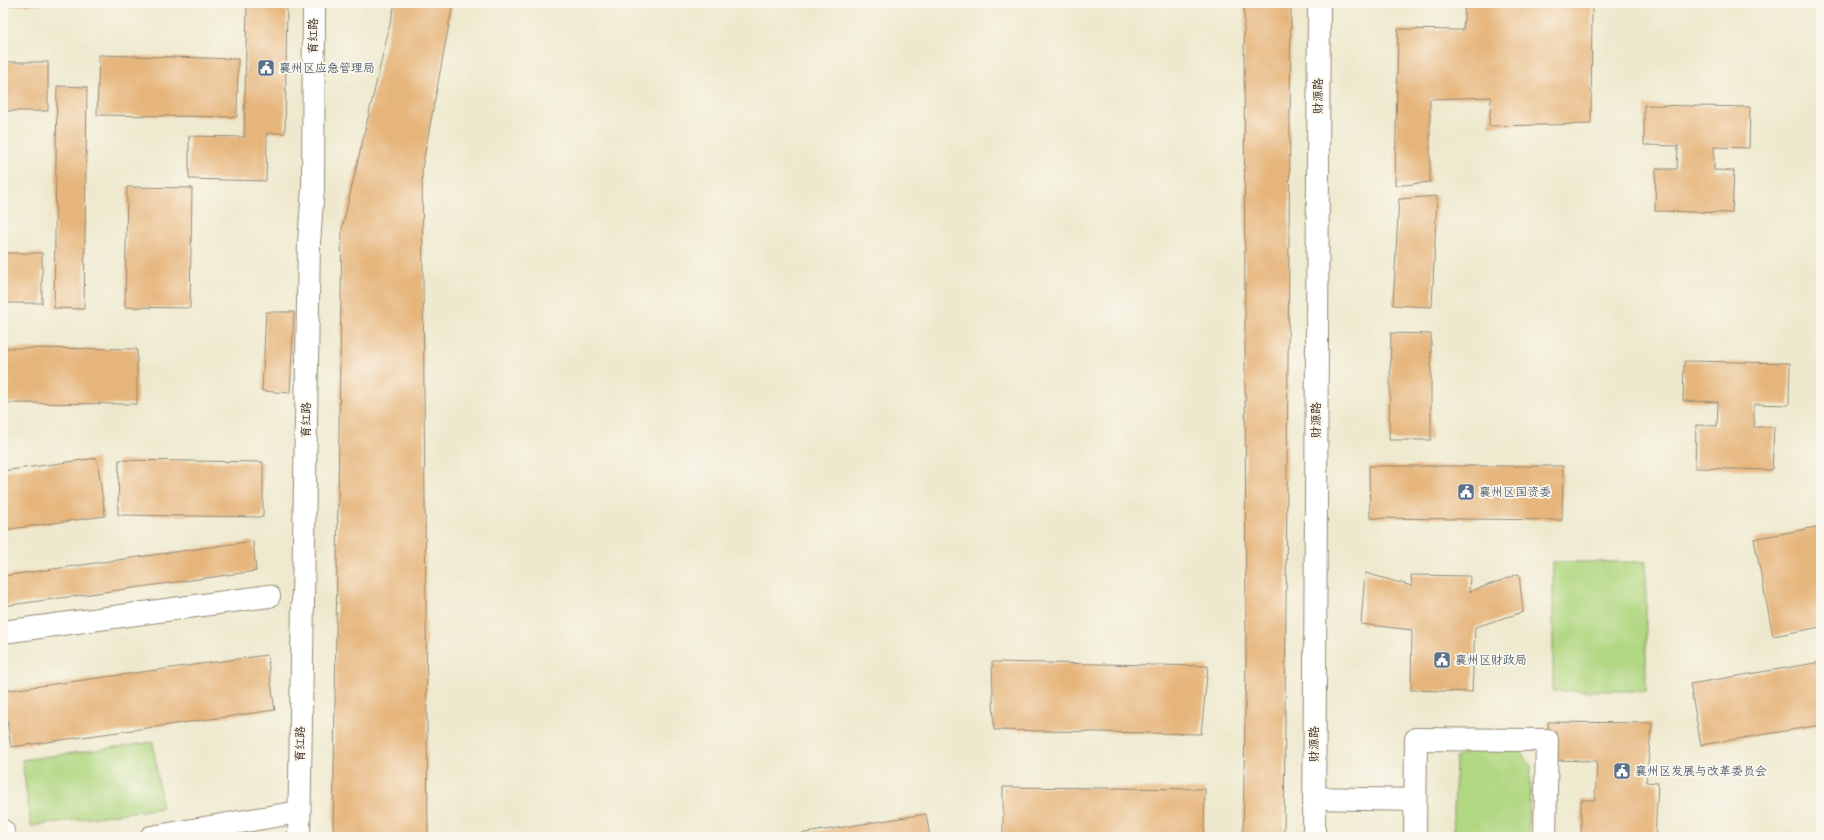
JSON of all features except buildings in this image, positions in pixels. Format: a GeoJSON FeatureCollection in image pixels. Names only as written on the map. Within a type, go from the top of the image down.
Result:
{"type":"FeatureCollection","features":[{"type":"Feature","properties":{"kind":"street","name":"育红路"},"geometry":{"type":"LineString","coordinates":[[299,837],[309,250],[313,188],[314,3]]}},
{"type":"Feature","properties":{"kind":"street","name":"财源路"},"geometry":{"type":"LineString","coordinates":[[1314,837],[1319,3]]}},
{"type":"Feature","properties":{"kind":"street"},"geometry":{"type":"LineString","coordinates":[[3,632],[269,596]]}},
{"type":"Feature","properties":{"kind":"street"},"geometry":{"type":"LineString","coordinates":[[1415,837],[1416,739],[1547,740],[1546,837]]}},
{"type":"Feature","properties":{"kind":"street"},"geometry":{"type":"LineString","coordinates":[[1314,798],[1415,800]]}},
{"type":"Feature","properties":{"kind":"street"},"geometry":{"type":"LineString","coordinates":[[151,837],[299,812]]}},
{"type":"Feature","properties":{"kind":"street"},"geometry":{"type":"LineString","coordinates":[[3,831],[4,837]]}},
{"type":"Feature","properties":{"kind":"green space"},"geometry":{"type":"Polygon","coordinates":[[[1553,562],[1646,562],[1646,691],[1553,691],[1553,562]]]}},
{"type":"Feature","properties":{"kind":"green space"},"geometry":{"type":"Polygon","coordinates":[[[153,742],[162,808],[31,826],[22,760],[153,742]]]}},
{"type":"Feature","properties":{"kind":"green space"},"geometry":{"type":"Polygon","coordinates":[[[1469,750],[1519,750],[1531,766],[1528,837],[1453,837],[1456,758],[1469,750]]]}},
{"type":"Feature","properties":{"kind":"place","name":"襄州区应急管理局"},"geometry":{"type":"Point","coordinates":[266,68]}},
{"type":"Feature","properties":{"kind":"place","name":"襄州区国资委"},"geometry":{"type":"Point","coordinates":[1466,492]}},
{"type":"Feature","properties":{"kind":"place","name":"襄州区财政局"},"geometry":{"type":"Point","coordinates":[1442,660]}},
{"type":"Feature","properties":{"kind":"place","name":"襄州区发展与改革委员会"},"geometry":{"type":"Point","coordinates":[1622,771]}}]}
